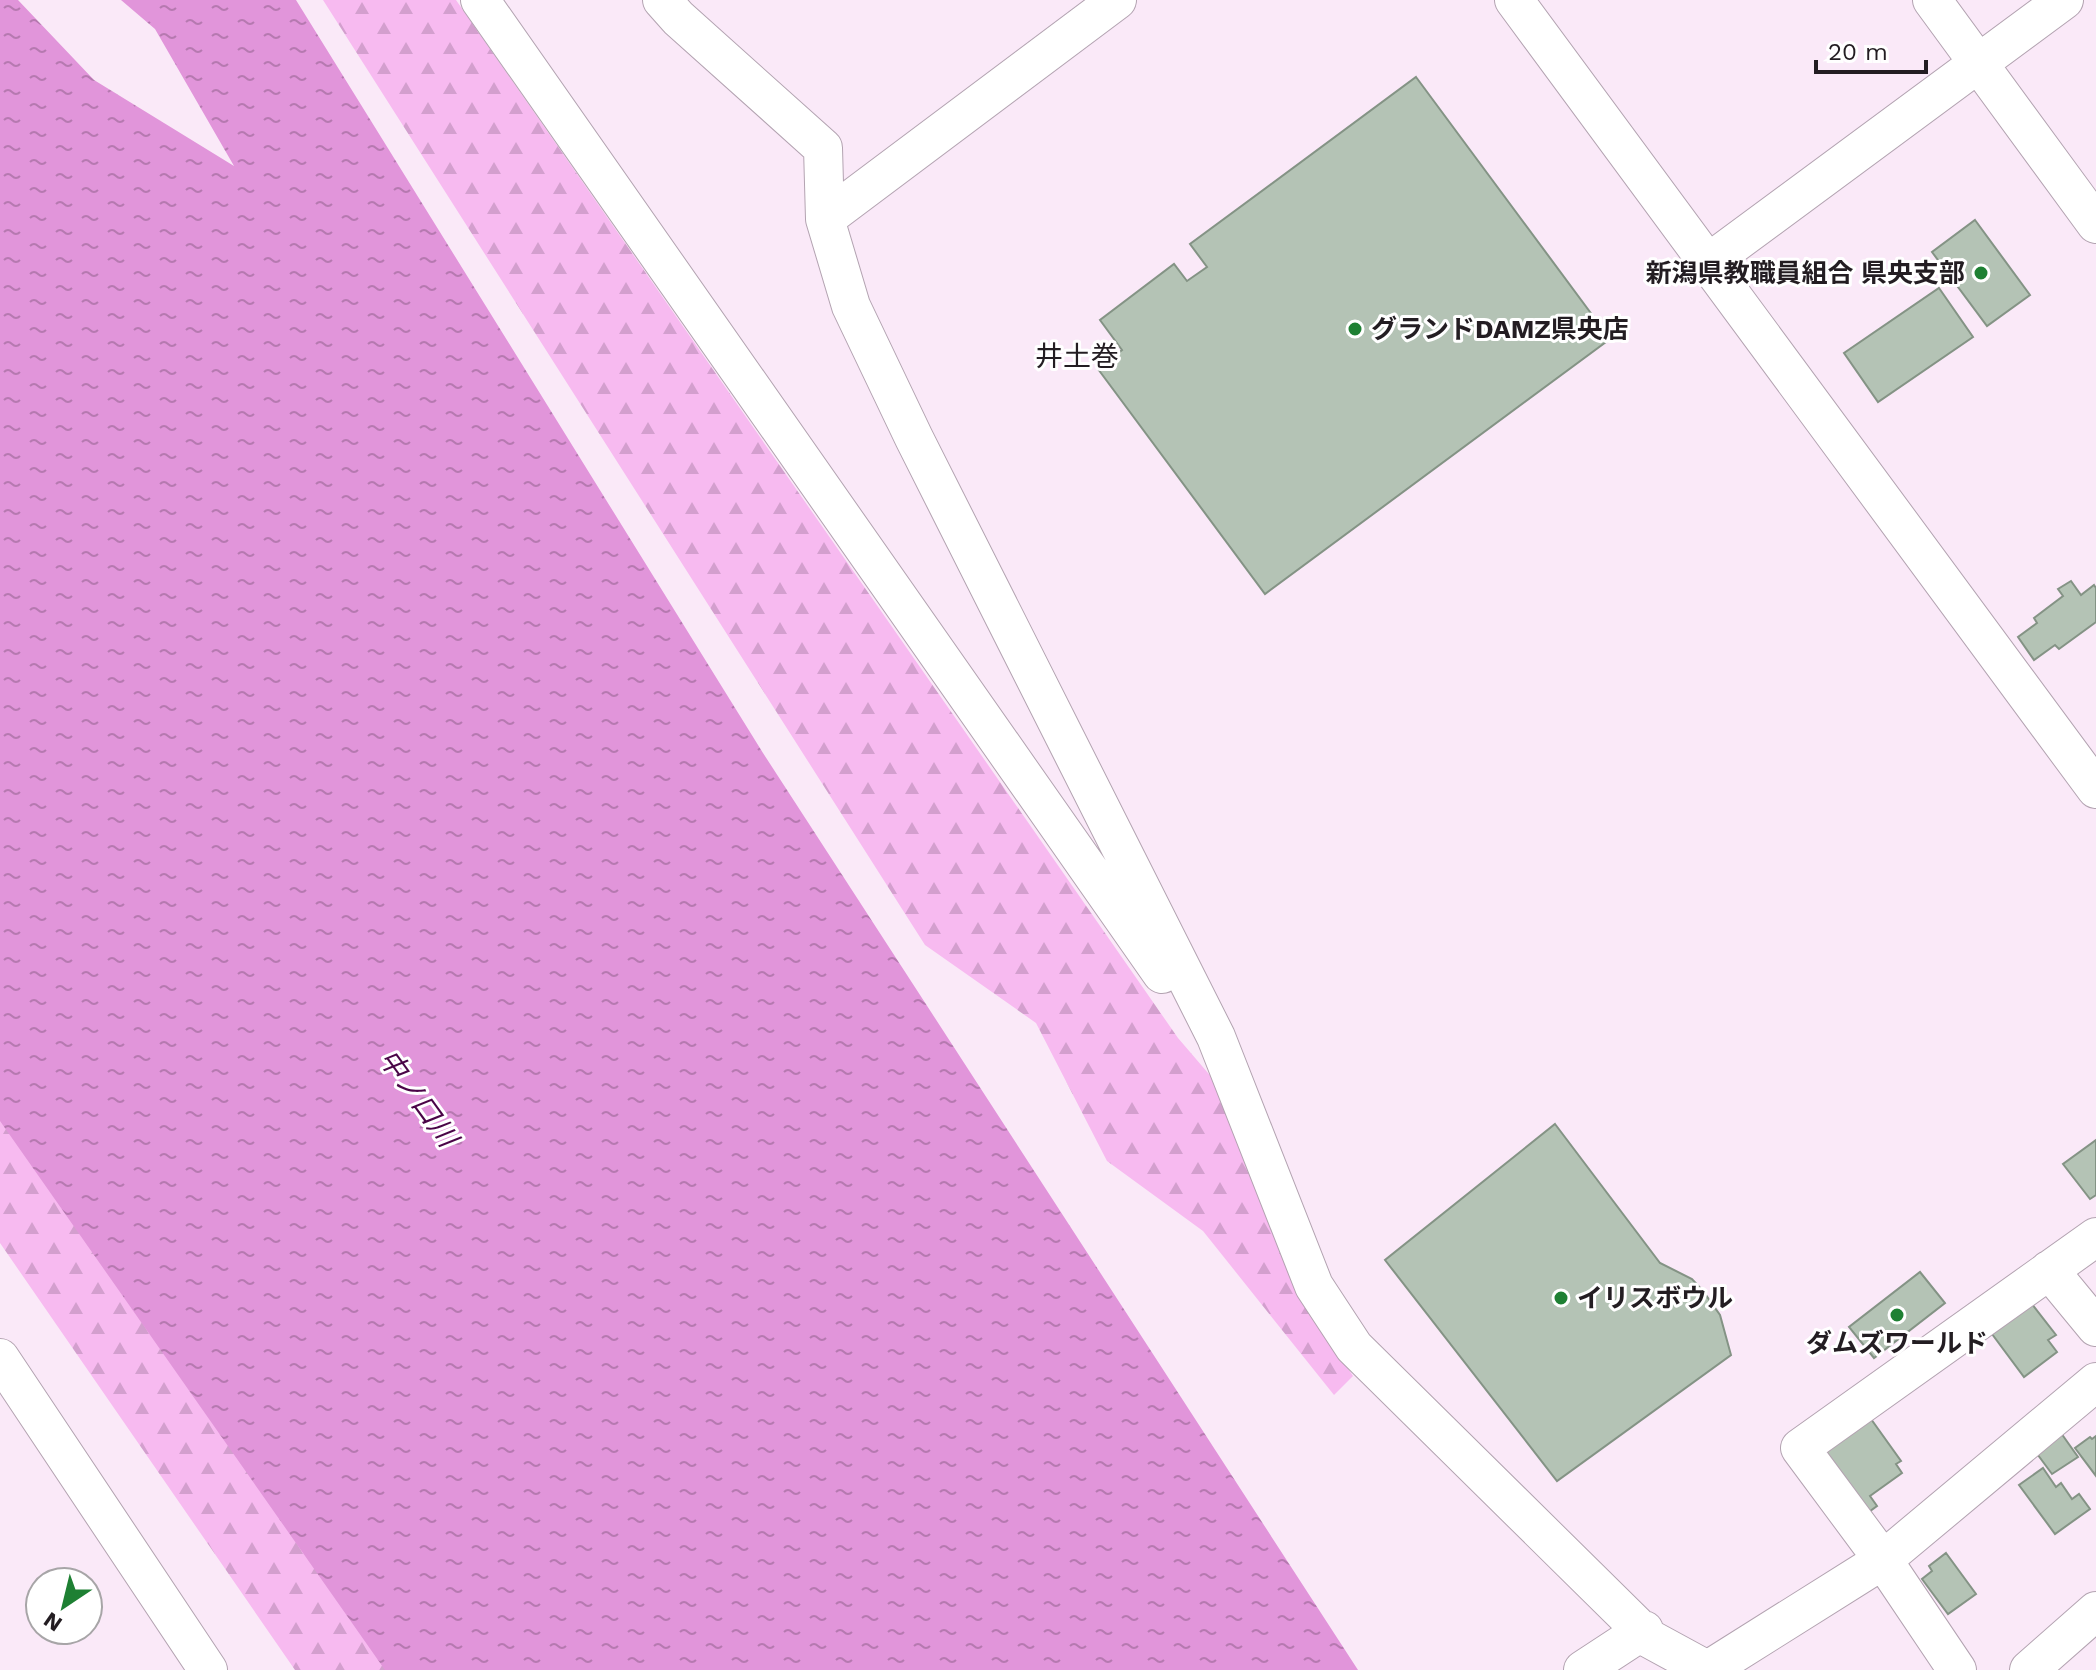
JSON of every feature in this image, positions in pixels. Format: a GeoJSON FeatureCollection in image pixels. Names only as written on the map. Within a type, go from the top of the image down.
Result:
{"type":"FeatureCollection","features":[{"type":"Feature","properties":{"kind":"street"},"geometry":{"type":"LineString","coordinates":[[480,0],[1228,1068]]}},
{"type":"Feature","properties":{"kind":"street"},"geometry":{"type":"LineString","coordinates":[[662,0],[678,18],[823,148],[825,219],[851,306],[901,412],[1216,1037],[1314,1286],[1354,1347],[1650,1639],[1708,1670],[1883,1560],[2096,1382]]}},
{"type":"Feature","properties":{"kind":"street"},"geometry":{"type":"LineString","coordinates":[[825,219],[1117,0]]}},
{"type":"Feature","properties":{"kind":"street"},"geometry":{"type":"LineString","coordinates":[[1514,0],[2096,789]]}},
{"type":"Feature","properties":{"kind":"street"},"geometry":{"type":"LineString","coordinates":[[1932,0],[2096,224]]}},
{"type":"Feature","properties":{"kind":"street"},"geometry":{"type":"LineString","coordinates":[[1708,263],[2064,0]]}},
{"type":"Feature","properties":{"kind":"street"},"geometry":{"type":"LineString","coordinates":[[1957,1670],[1883,1560],[1800,1448],[2096,1237]]}},
{"type":"Feature","properties":{"kind":"street"},"geometry":{"type":"LineString","coordinates":[[2049,1270],[2096,1327]]}},
{"type":"Feature","properties":{"kind":"street"},"geometry":{"type":"LineString","coordinates":[[0,1358],[208,1670]]}},
{"type":"Feature","properties":{"kind":"street"},"geometry":{"type":"LineString","coordinates":[[2029,1670],[2096,1611]]}},
{"type":"Feature","properties":{"kind":"street"},"geometry":{"type":"LineString","coordinates":[[1583,1670],[1644,1630]]}},
{"type":"Feature","properties":{"kind":"green space"},"geometry":{"type":"Polygon","coordinates":[[[323,0],[456,0],[1178,1038],[1214,1080],[1299,1294],[1353,1376],[1334,1395],[1203,1231],[1107,1161],[1036,1023],[925,945],[323,0]]]}},
{"type":"Feature","properties":{"kind":"green space"},"geometry":{"type":"Polygon","coordinates":[[[0,1082],[389,1670],[295,1670],[0,1243],[0,1082]]]}},
{"type":"Feature","properties":{"kind":"water","name":"中ノ口川"},"geometry":{"type":"Polygon","coordinates":[[[0,0],[18,0],[94,80],[234,166],[155,29],[121,0],[296,0],[763,753],[1358,1670],[385,1670],[0,1121],[0,0]]]}},
{"type":"Feature","properties":{"kind":"building","name":"グランドDAMZ県央店"},"geometry":{"type":"Polygon","coordinates":[[[1416,77],[1610,339],[1265,594],[1098,369],[1122,350],[1100,320],[1174,264],[1187,281],[1207,267],[1190,244],[1416,77]]]}},
{"type":"Feature","properties":{"kind":"building","name":"新潟県教職員組合 県央支部"},"geometry":{"type":"Polygon","coordinates":[[[1975,220],[2030,295],[1987,326],[1932,252],[1975,220]]]}},
{"type":"Feature","properties":{"kind":"building"},"geometry":{"type":"Polygon","coordinates":[[[1939,288],[1973,337],[1878,402],[1844,353],[1939,288]]]}},
{"type":"Feature","properties":{"kind":"building"},"geometry":{"type":"Polygon","coordinates":[[[2071,581],[2081,595],[2094,585],[2096,588],[2096,622],[2059,649],[2055,645],[2034,660],[2018,637],[2037,623],[2034,618],[2063,596],[2058,589],[2071,581]]]}},
{"type":"Feature","properties":{"kind":"building","name":"イリスボウル"},"geometry":{"type":"Polygon","coordinates":[[[1555,1124],[1660,1263],[1692,1279],[1703,1291],[1720,1315],[1731,1355],[1557,1481],[1385,1260],[1555,1124]]]}},
{"type":"Feature","properties":{"kind":"building"},"geometry":{"type":"Polygon","coordinates":[[[2096,1140],[2096,1195],[2090,1199],[2063,1164],[2096,1140]]]}},
{"type":"Feature","properties":{"kind":"building","name":"ダムズワールド"},"geometry":{"type":"Polygon","coordinates":[[[1920,1272],[1945,1303],[1874,1358],[1849,1327],[1920,1272]]]}},
{"type":"Feature","properties":{"kind":"building"},"geometry":{"type":"Polygon","coordinates":[[[2032,1304],[2056,1335],[2048,1340],[2057,1352],[2024,1377],[1992,1334],[2032,1304]]]}},
{"type":"Feature","properties":{"kind":"building"},"geometry":{"type":"Polygon","coordinates":[[[1871,1419],[1901,1461],[1896,1464],[1902,1473],[1870,1496],[1877,1506],[1866,1514],[1823,1453],[1871,1419]]]}},
{"type":"Feature","properties":{"kind":"building"},"geometry":{"type":"Polygon","coordinates":[[[2061,1433],[2078,1457],[2052,1474],[2035,1451],[2061,1433]]]}},
{"type":"Feature","properties":{"kind":"building"},"geometry":{"type":"Polygon","coordinates":[[[2096,1436],[2096,1476],[2075,1448],[2096,1436]]]}},
{"type":"Feature","properties":{"kind":"building"},"geometry":{"type":"Polygon","coordinates":[[[2043,1468],[2056,1487],[2061,1483],[2072,1499],[2079,1494],[2090,1509],[2055,1534],[2019,1485],[2043,1468]]]}},
{"type":"Feature","properties":{"kind":"building"},"geometry":{"type":"Polygon","coordinates":[[[1946,1553],[1976,1594],[1948,1614],[1922,1579],[1932,1571],[1929,1566],[1946,1553]]]}},
{"type":"Feature","properties":{"kind":"place","name":"新潟県教職員組合 県央支部"},"geometry":{"type":"Point","coordinates":[1981,273]}},
{"type":"Feature","properties":{"kind":"place","name":"グランドDAMZ県央店"},"geometry":{"type":"Point","coordinates":[1355,329]}},
{"type":"Feature","properties":{"kind":"place","name":"イリスボウル"},"geometry":{"type":"Point","coordinates":[1561,1298]}},
{"type":"Feature","properties":{"kind":"place","name":"ダムズワールド"},"geometry":{"type":"Point","coordinates":[1897,1315]}},
{"type":"Feature","properties":{"kind":"district","name":"井土巻"},"geometry":{"type":"Point","coordinates":[1077,356]}}]}
